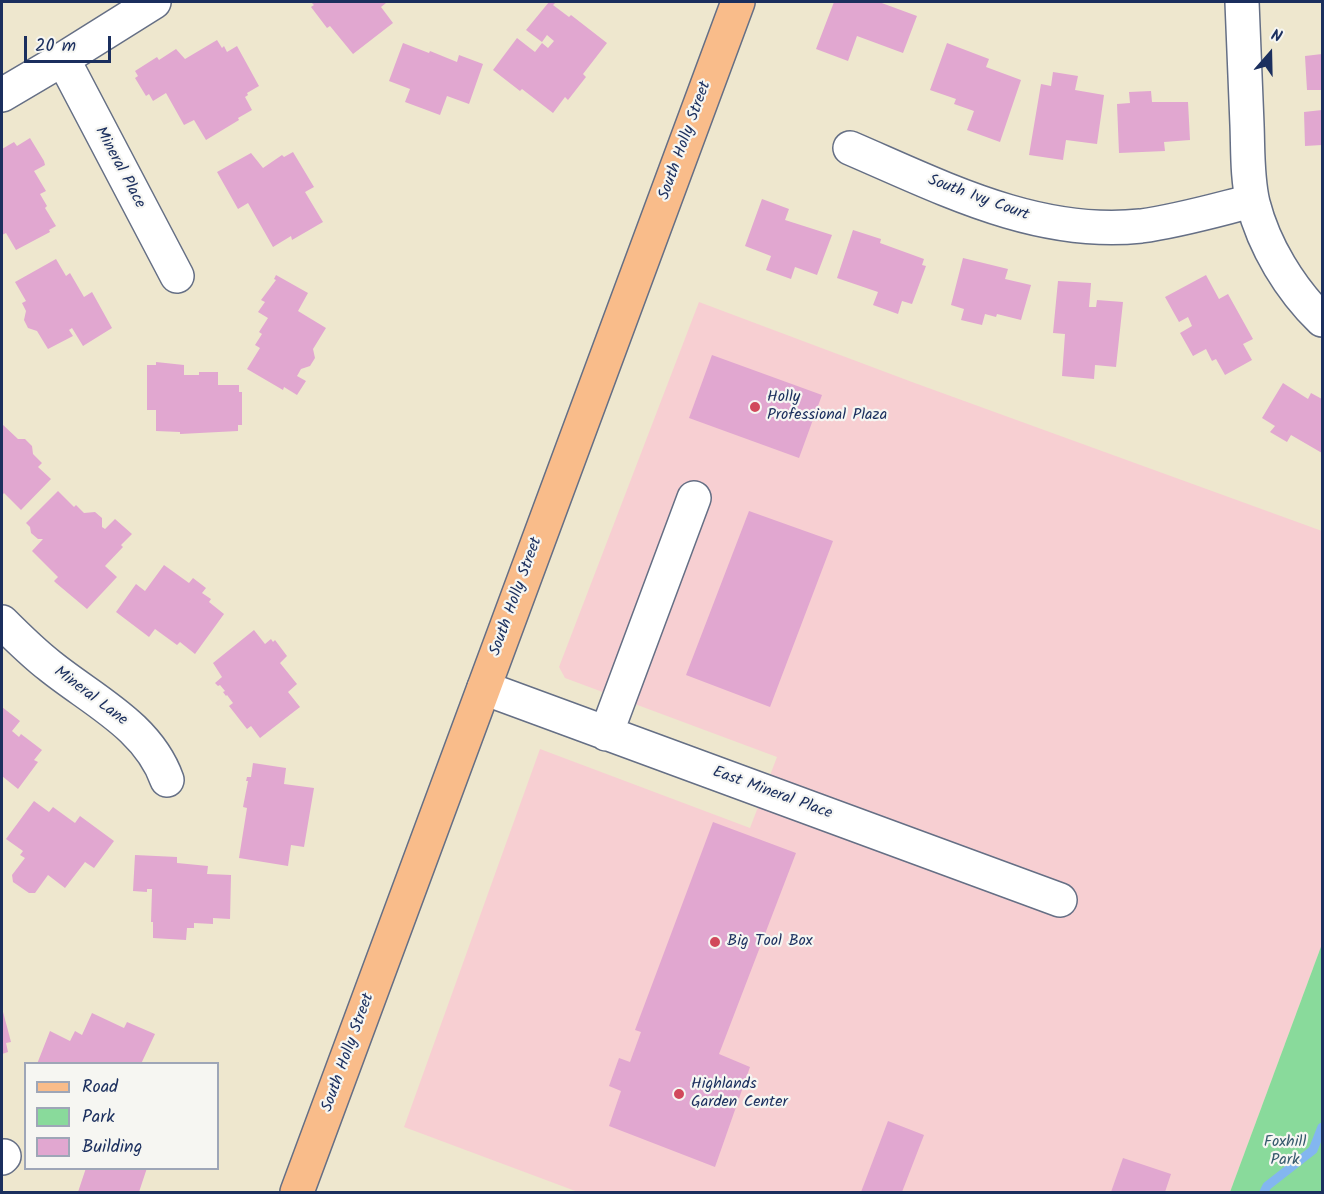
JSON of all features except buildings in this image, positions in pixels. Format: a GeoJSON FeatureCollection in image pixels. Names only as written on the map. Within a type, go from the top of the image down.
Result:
{"type":"FeatureCollection","features":[{"type":"Feature","properties":{"kind":"main road","name":"South Holly Street"},"geometry":{"type":"LineString","coordinates":[[297,1192],[738,2]]}},
{"type":"Feature","properties":{"kind":"street"},"geometry":{"type":"LineString","coordinates":[[2,95],[154,2]]}},
{"type":"Feature","properties":{"kind":"street"},"geometry":{"type":"LineString","coordinates":[[1242,2],[1252,201],[1262,231],[1278,263],[1296,290],[1323,320]]}},
{"type":"Feature","properties":{"kind":"street","name":"Mineral Place"},"geometry":{"type":"LineString","coordinates":[[63,59],[177,276]]}},
{"type":"Feature","properties":{"kind":"street","name":"South Ivy Court"},"geometry":{"type":"LineString","coordinates":[[850,148],[997,209],[1063,225],[1139,226],[1173,221],[1252,201]]}},
{"type":"Feature","properties":{"kind":"street"},"geometry":{"type":"LineString","coordinates":[[606,734],[694,498]]}},
{"type":"Feature","properties":{"kind":"street","name":"Mineral Lane"},"geometry":{"type":"LineString","coordinates":[[2,622],[49,665],[140,734],[156,756],[167,780]]}},
{"type":"Feature","properties":{"kind":"street","name":"East Mineral Place"},"geometry":{"type":"LineString","coordinates":[[484,688],[1060,900]]}},
{"type":"Feature","properties":{"kind":"shaded area"},"geometry":{"type":"Polygon","coordinates":[[[699,302],[1322,531],[1322,944],[1230,1192],[578,1192],[404,1127],[540,749],[750,828],[777,757],[565,678],[559,667],[699,302]]]}},
{"type":"Feature","properties":{"kind":"green space","name":"Foxhill Park"},"geometry":{"type":"Polygon","coordinates":[[[1322,944],[1322,1192],[1230,1192],[1322,944]]]}},
{"type":"Feature","properties":{"kind":"waterway"},"geometry":{"type":"LineString","coordinates":[[1264,1192],[1267,1186],[1313,1150],[1322,1127]]}},
{"type":"Feature","properties":{"kind":"place","name":"Holly Professional Plaza"},"geometry":{"type":"Point","coordinates":[755,407]}},
{"type":"Feature","properties":{"kind":"place","name":"Big Tool Box"},"geometry":{"type":"Point","coordinates":[715,942]}},
{"type":"Feature","properties":{"kind":"place","name":"Highlands Garden Center"},"geometry":{"type":"Point","coordinates":[679,1094]}}]}
